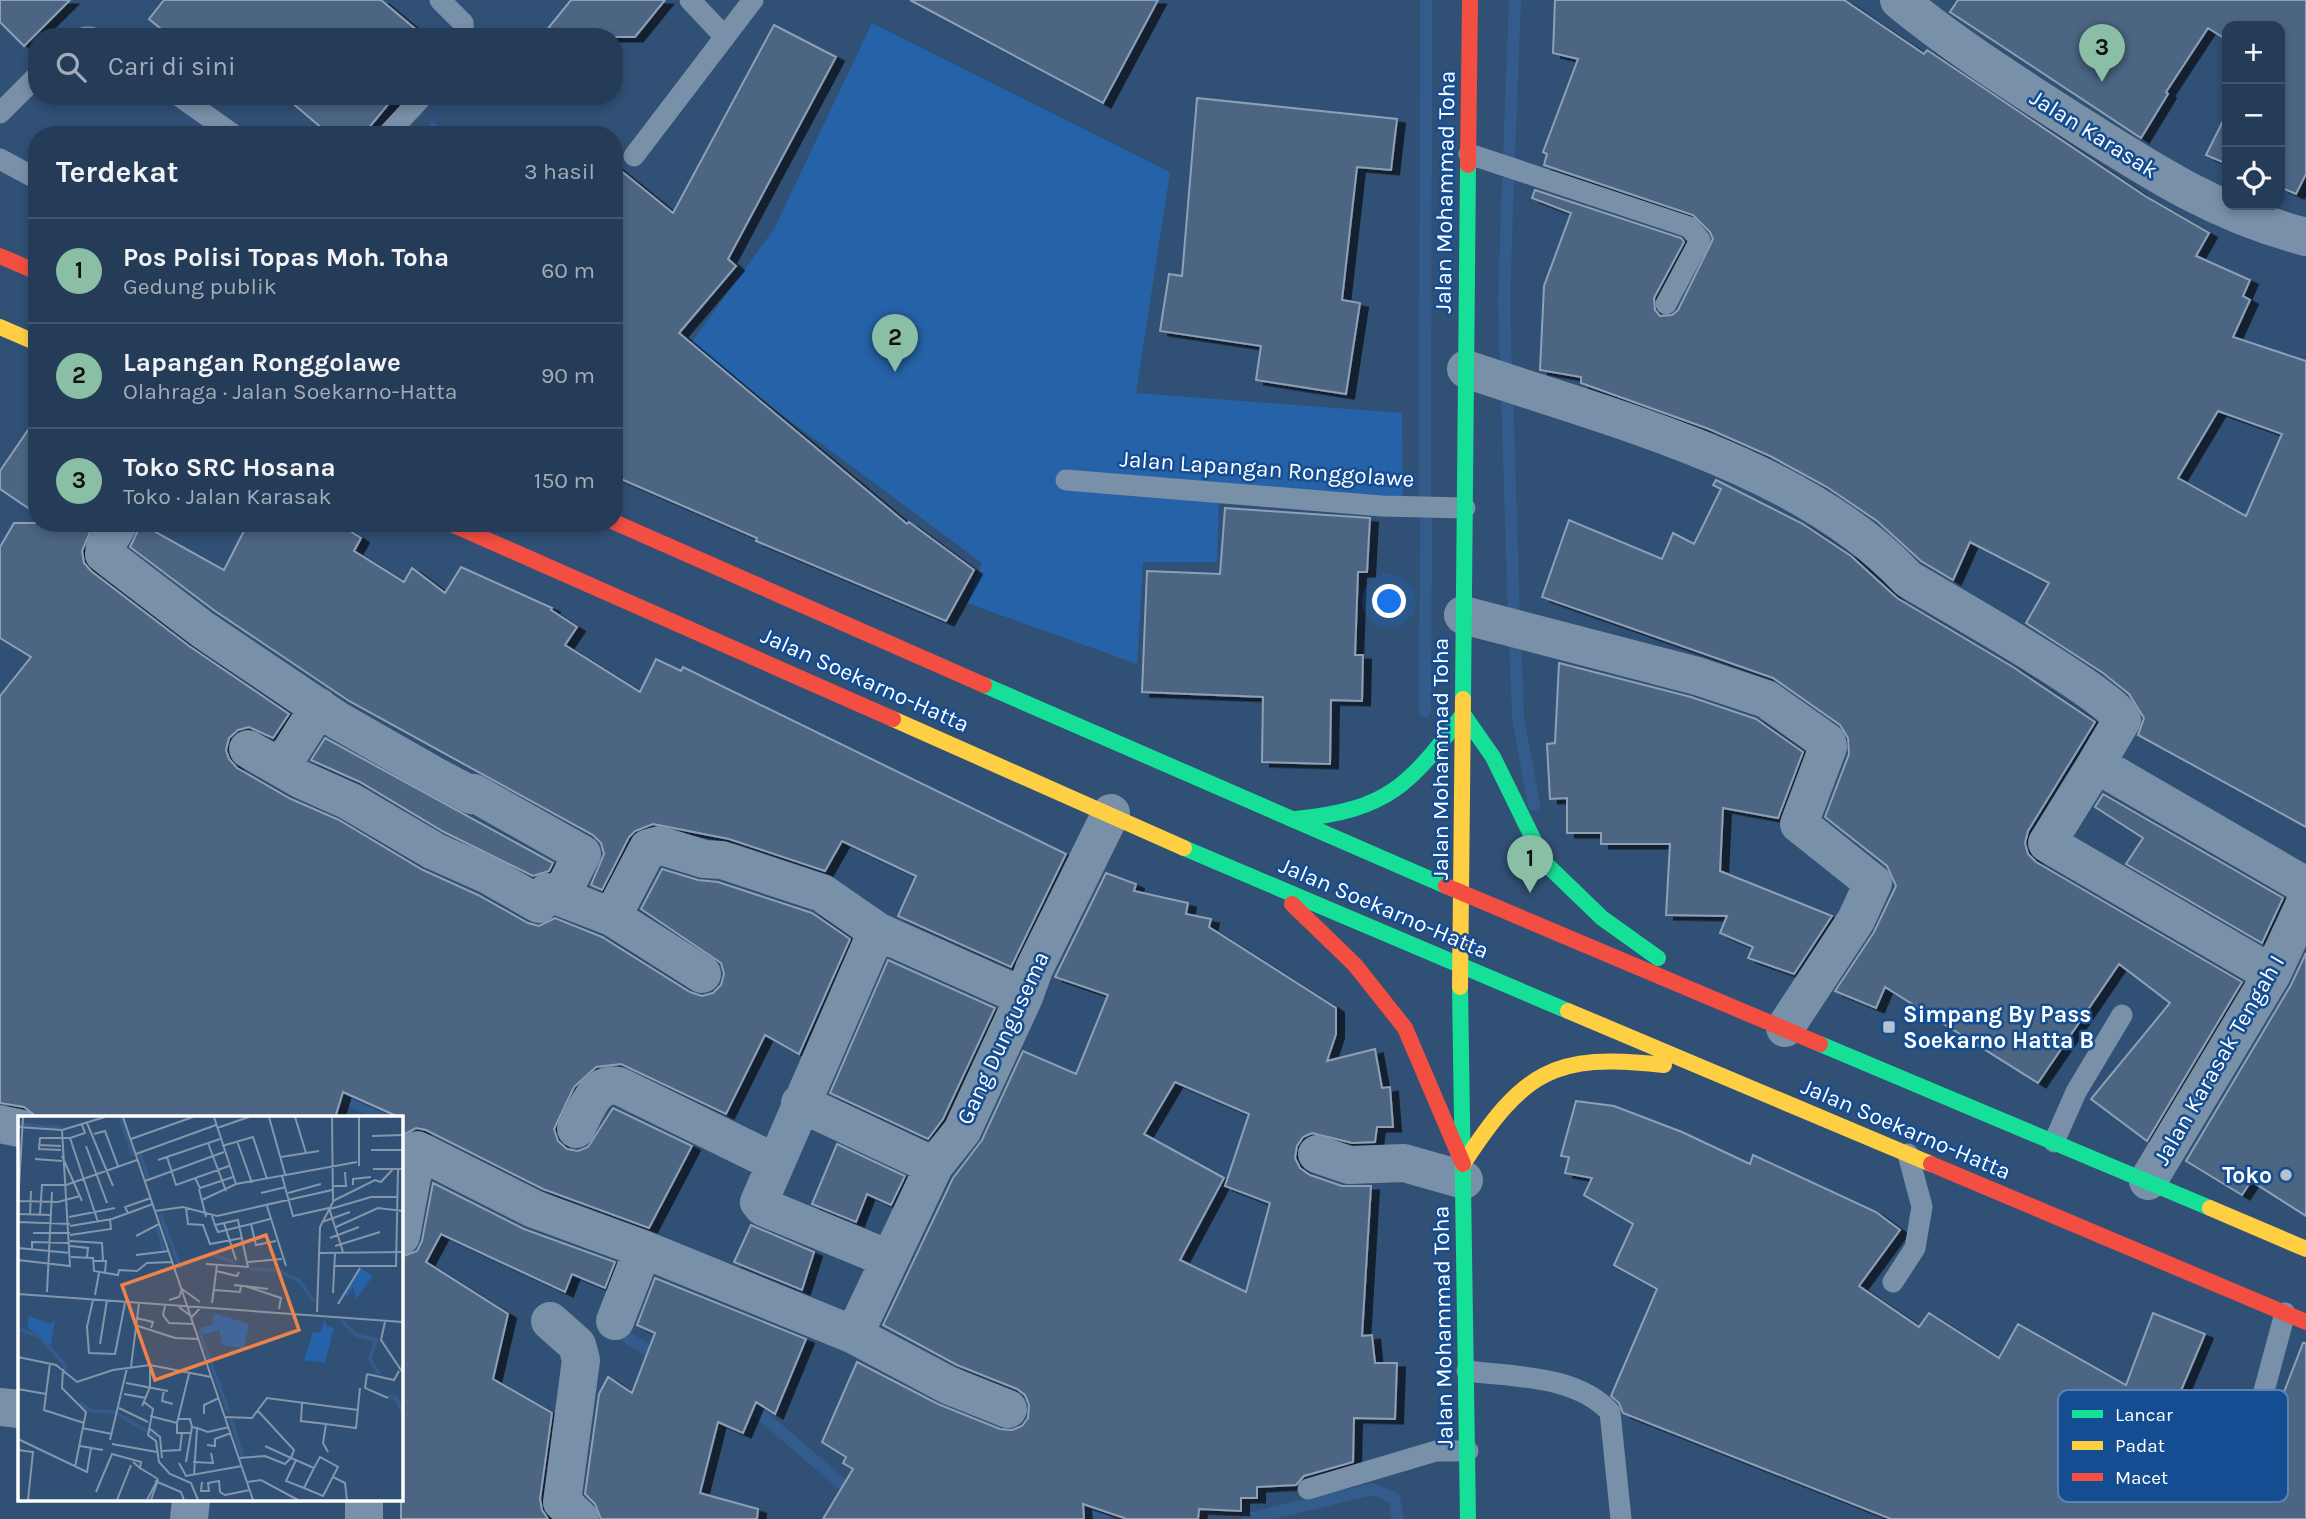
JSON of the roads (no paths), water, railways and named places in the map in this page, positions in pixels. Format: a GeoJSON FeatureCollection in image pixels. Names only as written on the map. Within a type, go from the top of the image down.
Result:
{"type":"FeatureCollection","features":[{"type":"Feature","properties":{"kind":"main road","name":"Jalan Mohammad Toha"},"geometry":{"type":"LineString","coordinates":[[1468,1519],[1460,964],[1471,0]]}},
{"type":"Feature","properties":{"kind":"main road"},"geometry":{"type":"LineString","coordinates":[[0,256],[28,268]]}},
{"type":"Feature","properties":{"kind":"main road"},"geometry":{"type":"LineString","coordinates":[[0,327],[28,339]]}},
{"type":"Feature","properties":{"kind":"main road","name":"Jalan Soekarno-Hatta"},"geometry":{"type":"LineString","coordinates":[[623,526],[1289,820],[2306,1248]]}},
{"type":"Feature","properties":{"kind":"main road","name":"Jalan Soekarno-Hatta"},"geometry":{"type":"LineString","coordinates":[[470,532],[1275,887],[2306,1322]]}},
{"type":"Feature","properties":{"kind":"main road"},"geometry":{"type":"LineString","coordinates":[[1289,820],[1334,817],[1381,802],[1421,769],[1463,714],[1493,757],[1545,863],[1602,918],[1726,1005]]}},
{"type":"Feature","properties":{"kind":"main road"},"geometry":{"type":"LineString","coordinates":[[1275,887],[1355,965],[1399,1020],[1441,1107],[1464,1172]]}},
{"type":"Feature","properties":{"kind":"main road"},"geometry":{"type":"LineString","coordinates":[[1464,1172],[1483,1131],[1508,1102],[1534,1079],[1557,1066],[1580,1059],[1623,1058],[1712,1072]]}},
{"type":"Feature","properties":{"kind":"street","name":"Jalan Karasak"},"geometry":{"type":"LineString","coordinates":[[1899,0],[1947,40],[2182,190],[2233,215],[2304,231]]}},
{"type":"Feature","properties":{"kind":"street"},"geometry":{"type":"LineString","coordinates":[[1466,369],[1698,448],[1805,499],[1887,555],[1908,579],[2092,692],[2120,714],[2122,720],[2047,843],[2272,974]]}},
{"type":"Feature","properties":{"kind":"street"},"geometry":{"type":"LineString","coordinates":[[114,532],[105,547],[107,557],[156,591],[202,629],[318,707],[435,776],[471,796],[474,793],[582,854],[560,897]]}},
{"type":"Feature","properties":{"kind":"street"},"geometry":{"type":"LineString","coordinates":[[1464,615],[1697,676],[1766,699],[1827,743],[1799,824],[1873,883],[1856,919],[1785,1028]]}},
{"type":"Feature","properties":{"kind":"street"},"geometry":{"type":"LineString","coordinates":[[281,767],[318,707]]}},
{"type":"Feature","properties":{"kind":"street"},"geometry":{"type":"LineString","coordinates":[[248,749],[349,801],[434,851],[488,875],[539,904],[547,892],[612,917],[702,974]]}},
{"type":"Feature","properties":{"kind":"street"},"geometry":{"type":"LineString","coordinates":[[2096,764],[2306,886]]}},
{"type":"Feature","properties":{"kind":"street","name":"Gang Dungusema"},"geometry":{"type":"LineString","coordinates":[[854,1335],[934,1166],[962,1131],[1024,997],[1034,969],[1111,813]]}},
{"type":"Feature","properties":{"kind":"street"},"geometry":{"type":"LineString","coordinates":[[612,917],[648,848],[659,845],[704,859],[722,860],[822,893],[877,931],[1024,997]]}},
{"type":"Feature","properties":{"kind":"street","name":"Jalan Karasak Tengah I"},"geometry":{"type":"LineString","coordinates":[[2148,1181],[2272,974],[2306,901]]}},
{"type":"Feature","properties":{"kind":"street"},"geometry":{"type":"LineString","coordinates":[[877,931],[774,1162],[760,1204],[889,1259]]}},
{"type":"Feature","properties":{"kind":"street"},"geometry":{"type":"LineString","coordinates":[[576,1129],[599,1087],[607,1083],[631,1091],[774,1162]]}},
{"type":"Feature","properties":{"kind":"street"},"geometry":{"type":"LineString","coordinates":[[800,1103],[934,1166]]}},
{"type":"Feature","properties":{"kind":"street"},"geometry":{"type":"LineString","coordinates":[[0,1124],[18,1128]]}},
{"type":"Feature","properties":{"kind":"street"},"geometry":{"type":"LineString","coordinates":[[402,1224],[417,1150],[534,1209],[638,1247],[854,1335],[948,1385],[1008,1409]]}},
{"type":"Feature","properties":{"kind":"street"},"geometry":{"type":"LineString","coordinates":[[1317,1153],[1349,1165],[1404,1163],[1464,1172]]}},
{"type":"Feature","properties":{"kind":"street"},"geometry":{"type":"LineString","coordinates":[[615,1321],[638,1247]]}},
{"type":"Feature","properties":{"kind":"street"},"geometry":{"type":"LineString","coordinates":[[550,1321],[577,1345],[582,1360],[562,1502],[580,1519]]}},
{"type":"Feature","properties":{"kind":"street"},"geometry":{"type":"LineString","coordinates":[[0,1407],[18,1409]]}},
{"type":"Feature","properties":{"kind":"lane"},"geometry":{"type":"LineString","coordinates":[[440,0],[463,23],[463,28]]}},
{"type":"Feature","properties":{"kind":"lane"},"geometry":{"type":"LineString","coordinates":[[690,0],[725,37]]}},
{"type":"Feature","properties":{"kind":"lane"},"geometry":{"type":"LineString","coordinates":[[634,156],[752,0]]}},
{"type":"Feature","properties":{"kind":"lane"},"geometry":{"type":"LineString","coordinates":[[0,113],[28,85]]}},
{"type":"Feature","properties":{"kind":"lane"},"geometry":{"type":"LineString","coordinates":[[191,105],[220,126]]}},
{"type":"Feature","properties":{"kind":"lane"},"geometry":{"type":"LineString","coordinates":[[395,126],[415,105]]}},
{"type":"Feature","properties":{"kind":"lane"},"geometry":{"type":"LineString","coordinates":[[1469,154],[1689,227],[1700,240],[1666,304]]}},
{"type":"Feature","properties":{"kind":"lane"},"geometry":{"type":"LineString","coordinates":[[0,159],[28,174]]}},
{"type":"Feature","properties":{"kind":"lane","name":"Jalan Lapangan Ronggolawe"},"geometry":{"type":"LineString","coordinates":[[1066,480],[1382,506],[1465,508]]}},
{"type":"Feature","properties":{"kind":"lane"},"geometry":{"type":"LineString","coordinates":[[2054,1142],[2076,1092],[2122,1014]]}},
{"type":"Feature","properties":{"kind":"lane"},"geometry":{"type":"LineString","coordinates":[[1893,1282],[1915,1248],[1922,1207],[1908,1154]]}},
{"type":"Feature","properties":{"kind":"lane"},"geometry":{"type":"LineString","coordinates":[[2264,1390],[2285,1313]]}},
{"type":"Feature","properties":{"kind":"lane"},"geometry":{"type":"LineString","coordinates":[[1467,1371],[1578,1387],[1599,1400],[1610,1412],[1621,1519]]}},
{"type":"Feature","properties":{"kind":"lane"},"geometry":{"type":"LineString","coordinates":[[1308,1489],[1436,1451],[1468,1451]]}},
{"type":"Feature","properties":{"kind":"waterway"},"geometry":{"type":"LineString","coordinates":[[1425,498],[1426,0]]}},
{"type":"Feature","properties":{"kind":"waterway"},"geometry":{"type":"LineString","coordinates":[[1509,156],[1515,0]]}},
{"type":"Feature","properties":{"kind":"waterway"},"geometry":{"type":"LineString","coordinates":[[1506,372],[1504,302],[1508,181]]}},
{"type":"Feature","properties":{"kind":"waterway"},"geometry":{"type":"LineString","coordinates":[[1507,389],[1514,619]]}},
{"type":"Feature","properties":{"kind":"waterway"},"geometry":{"type":"LineString","coordinates":[[1425,711],[1426,512]]}},
{"type":"Feature","properties":{"kind":"waterway"},"geometry":{"type":"LineString","coordinates":[[1515,635],[1518,718],[1534,805]]}},
{"type":"Feature","properties":{"kind":"waterway"},"geometry":{"type":"LineString","coordinates":[[328,1089],[383,1116]]}},
{"type":"Feature","properties":{"kind":"waterway"},"geometry":{"type":"LineString","coordinates":[[613,1328],[663,1360]]}},
{"type":"Feature","properties":{"kind":"waterway"},"geometry":{"type":"LineString","coordinates":[[740,1402],[758,1412],[856,1496]]}},
{"type":"Feature","properties":{"kind":"waterway"},"geometry":{"type":"LineString","coordinates":[[1247,1519],[1373,1489],[1394,1498],[1398,1519]]}},
{"type":"Feature","properties":{"kind":"waterway"},"geometry":{"type":"LineString","coordinates":[[1070,1503],[1105,1519]]}},
{"type":"Feature","properties":{"kind":"place","name":"Toko SRC Hosana"},"geometry":{"type":"Point","coordinates":[2102,82]}},
{"type":"Feature","properties":{"kind":"place","name":"Lapangan Ronggolawe"},"geometry":{"type":"Point","coordinates":[895,372]}},
{"type":"Feature","properties":{"kind":"place","name":"Pos Polisi Topas Moh. Toha"},"geometry":{"type":"Point","coordinates":[1530,893]}},
{"type":"Feature","properties":{"kind":"place","name":"Simpang By Pass Soekarno Hatta B"},"geometry":{"type":"Point","coordinates":[1889,1027]}},
{"type":"Feature","properties":{"kind":"place","name":"Toko"},"geometry":{"type":"Point","coordinates":[2286,1175]}}]}
